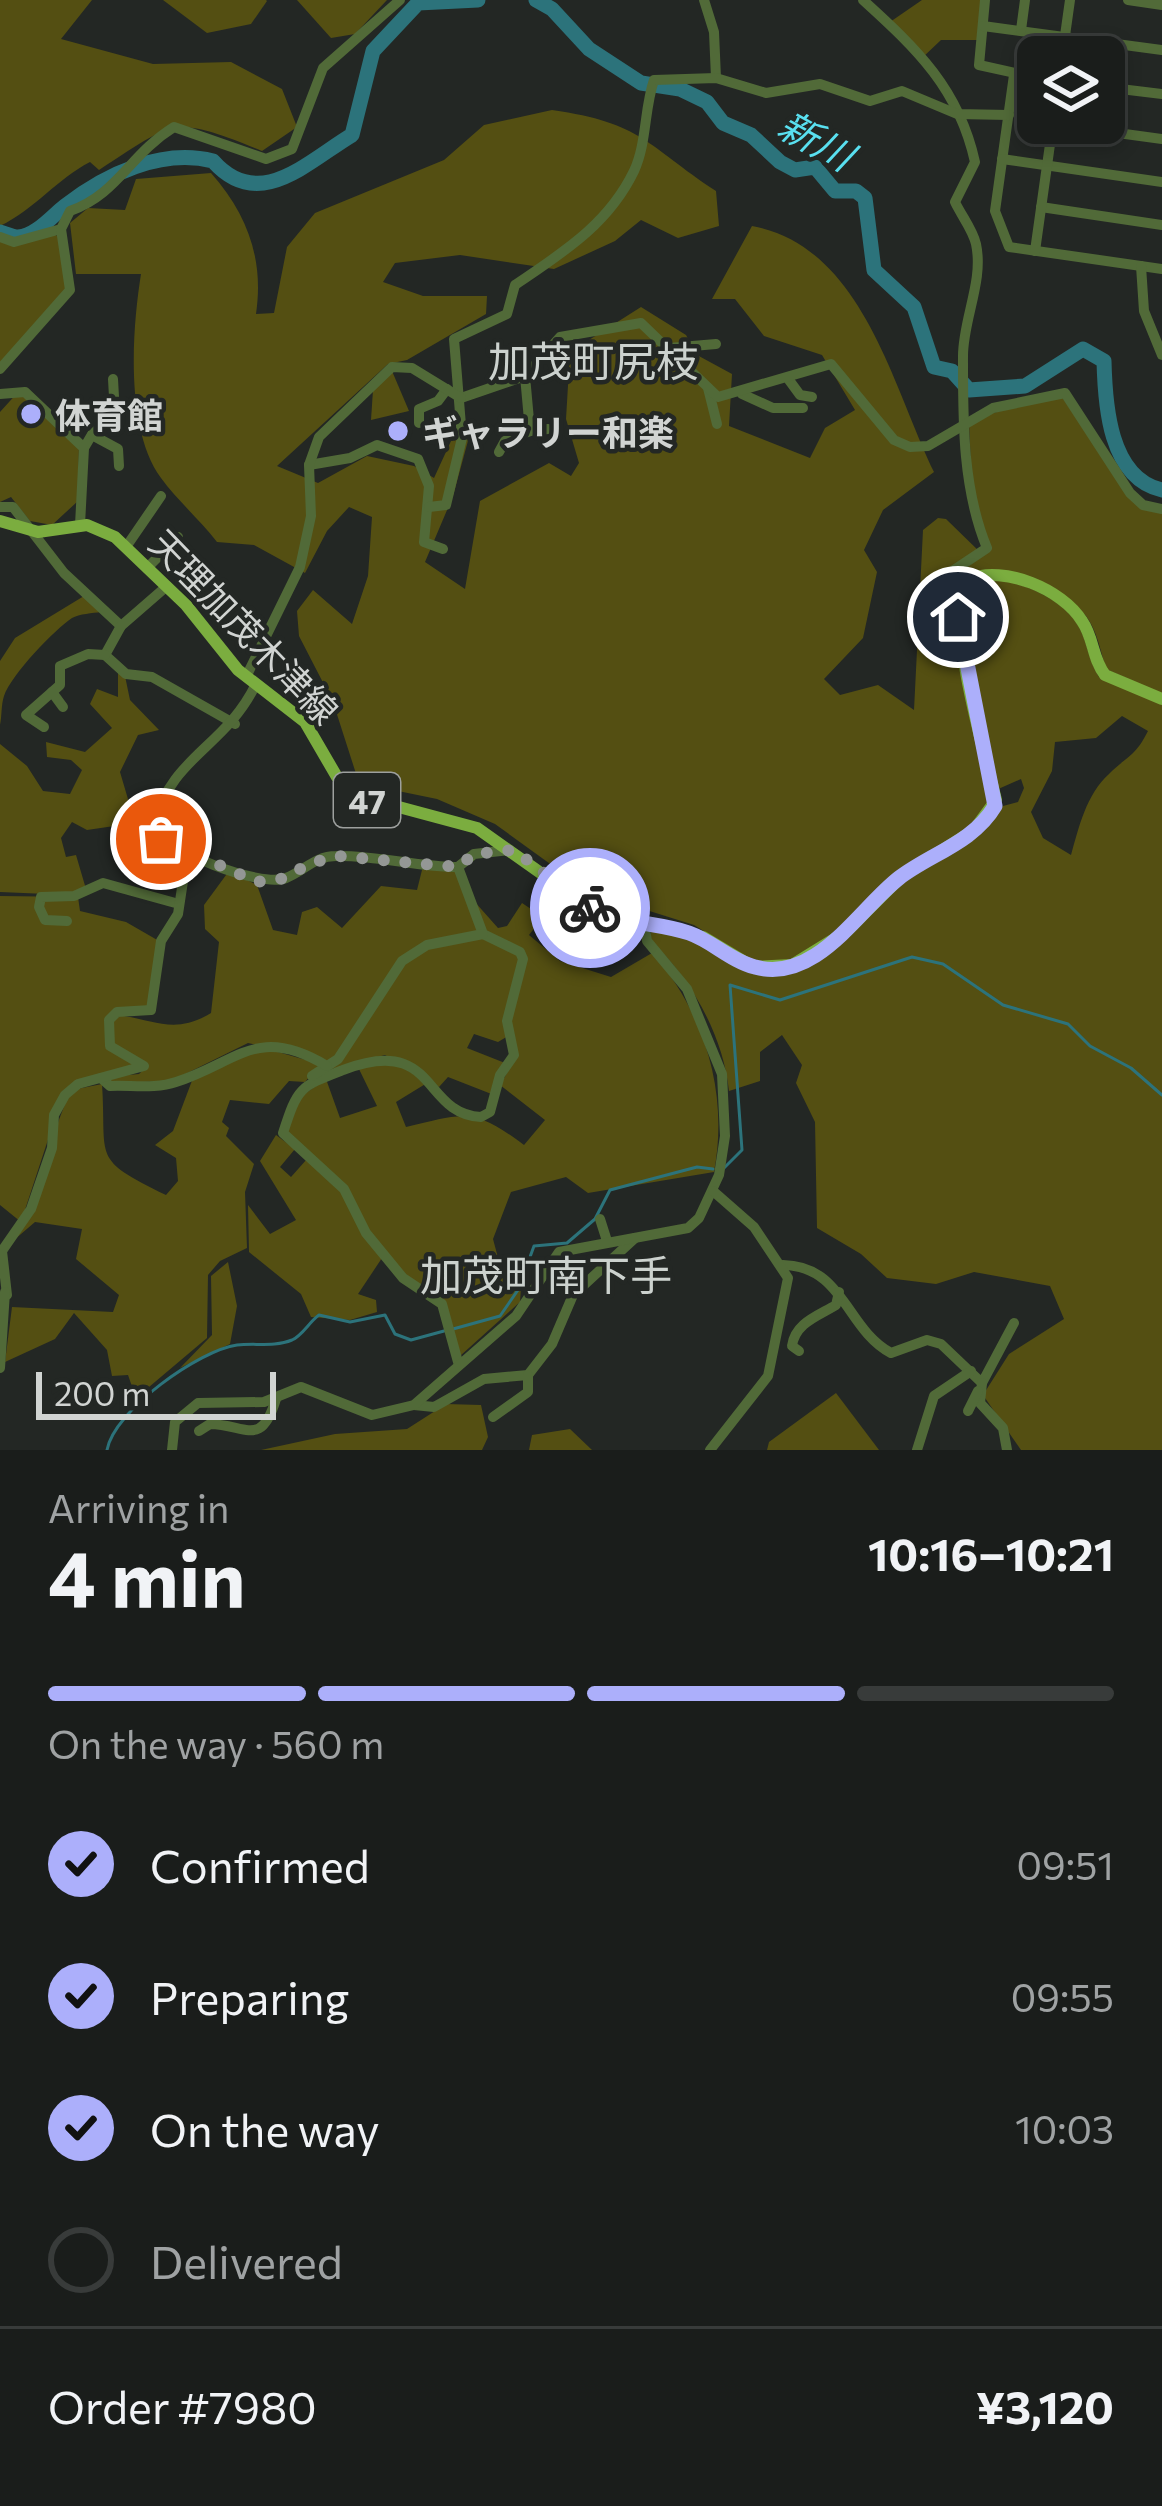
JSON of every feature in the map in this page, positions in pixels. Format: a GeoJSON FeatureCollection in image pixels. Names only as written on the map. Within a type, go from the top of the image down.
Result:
{"type":"FeatureCollection","features":[{"type":"Feature","properties":{"kind":"main road"},"geometry":{"type":"LineString","coordinates":[[0,521],[38,532],[80,524]]}},
{"type":"Feature","properties":{"kind":"main road","name":"天理加茂木津線"},"geometry":{"type":"LineString","coordinates":[[80,524],[104,530],[126,547],[251,681],[305,722],[349,791],[462,823],[514,850],[593,910],[703,938],[753,967],[782,968],[847,932],[895,881],[987,818],[996,800],[972,709],[956,602]]}},
{"type":"Feature","properties":{"kind":"main road"},"geometry":{"type":"LineString","coordinates":[[956,602],[964,584],[980,575],[1001,573],[1029,584],[1077,614],[1105,675],[1162,699]]}},
{"type":"Feature","properties":{"kind":"street"},"geometry":{"type":"LineString","coordinates":[[0,369],[66,298],[71,281],[61,230],[70,211],[108,194],[145,146],[174,127],[266,159],[292,149],[323,68],[400,0]]}},
{"type":"Feature","properties":{"kind":"street"},"geometry":{"type":"LineString","coordinates":[[704,0],[713,32],[716,78]]}},
{"type":"Feature","properties":{"kind":"street"},"geometry":{"type":"LineString","coordinates":[[863,0],[902,33],[964,115],[974,162],[955,202],[976,242],[963,356],[968,378],[963,450],[972,511],[987,548],[948,574],[946,590],[956,602]]}},
{"type":"Feature","properties":{"kind":"street"},"geometry":{"type":"LineString","coordinates":[[985,0],[979,65],[1017,75]]}},
{"type":"Feature","properties":{"kind":"street"},"geometry":{"type":"LineString","coordinates":[[1021,30],[1025,0]]}},
{"type":"Feature","properties":{"kind":"street"},"geometry":{"type":"LineString","coordinates":[[983,26],[1065,36],[1070,0]]}},
{"type":"Feature","properties":{"kind":"street"},"geometry":{"type":"LineString","coordinates":[[1128,0],[1162,5]]}},
{"type":"Feature","properties":{"kind":"street"},"geometry":{"type":"LineString","coordinates":[[1125,45],[1162,50]]}},
{"type":"Feature","properties":{"kind":"street"},"geometry":{"type":"LineString","coordinates":[[1014,75],[995,211],[1010,247],[1162,269]]}},
{"type":"Feature","properties":{"kind":"street"},"geometry":{"type":"LineString","coordinates":[[430,507],[446,506],[462,438],[454,339],[507,314],[515,286],[575,246],[601,219],[634,171],[653,86],[716,78],[766,92],[820,84],[870,101],[902,91],[964,115],[1009,116]]}},
{"type":"Feature","properties":{"kind":"street"},"geometry":{"type":"LineString","coordinates":[[1125,90],[1162,94]]}},
{"type":"Feature","properties":{"kind":"street"},"geometry":{"type":"LineString","coordinates":[[1125,134],[1162,139]]}},
{"type":"Feature","properties":{"kind":"street"},"geometry":{"type":"LineString","coordinates":[[1034,251],[1049,144]]}},
{"type":"Feature","properties":{"kind":"street"},"geometry":{"type":"LineString","coordinates":[[1002,159],[1162,182]]}},
{"type":"Feature","properties":{"kind":"street"},"geometry":{"type":"LineString","coordinates":[[1041,207],[1162,225]]}},
{"type":"Feature","properties":{"kind":"street"},"geometry":{"type":"LineString","coordinates":[[0,237],[14,242],[61,230]]}},
{"type":"Feature","properties":{"kind":"street"},"geometry":{"type":"LineString","coordinates":[[1142,266],[1144,311],[1162,355]]}},
{"type":"Feature","properties":{"kind":"street"},"geometry":{"type":"LineString","coordinates":[[461,398],[525,376],[560,337],[641,323],[718,397],[742,394],[789,380],[811,366],[831,364],[894,440],[910,447],[928,446],[993,408],[1065,393],[1130,493],[1143,505],[1162,509]]}},
{"type":"Feature","properties":{"kind":"street"},"geometry":{"type":"LineString","coordinates":[[669,349],[716,344]]}},
{"type":"Feature","properties":{"kind":"street"},"geometry":{"type":"LineString","coordinates":[[461,398],[412,368],[392,367],[332,420],[309,465],[311,516],[300,567],[235,724],[186,763],[166,787],[154,829],[187,855],[257,882],[286,878],[308,864],[337,856],[458,867],[474,854],[514,850]]}},
{"type":"Feature","properties":{"kind":"street"},"geometry":{"type":"LineString","coordinates":[[706,382],[720,372]]}},
{"type":"Feature","properties":{"kind":"street"},"geometry":{"type":"LineString","coordinates":[[750,372],[756,389]]}},
{"type":"Feature","properties":{"kind":"street"},"geometry":{"type":"LineString","coordinates":[[525,376],[530,431]]}},
{"type":"Feature","properties":{"kind":"street"},"geometry":{"type":"LineString","coordinates":[[80,524],[84,448],[114,397],[113,379]]}},
{"type":"Feature","properties":{"kind":"street"},"geometry":{"type":"LineString","coordinates":[[742,394],[773,408],[807,402],[789,380]]}},
{"type":"Feature","properties":{"kind":"street"},"geometry":{"type":"LineString","coordinates":[[706,382],[717,424]]}},
{"type":"Feature","properties":{"kind":"street"},"geometry":{"type":"LineString","coordinates":[[419,423],[419,409],[438,401],[447,389]]}},
{"type":"Feature","properties":{"kind":"street"},"geometry":{"type":"LineString","coordinates":[[0,394],[25,392],[84,448]]}},
{"type":"Feature","properties":{"kind":"street"},"geometry":{"type":"LineString","coordinates":[[499,452],[505,440],[548,429]]}},
{"type":"Feature","properties":{"kind":"street"},"geometry":{"type":"LineString","coordinates":[[92,435],[118,449],[119,466]]}},
{"type":"Feature","properties":{"kind":"street"},"geometry":{"type":"LineString","coordinates":[[309,465],[350,458],[377,445],[418,459],[426,474],[430,507],[424,542],[443,549]]}},
{"type":"Feature","properties":{"kind":"street"},"geometry":{"type":"LineString","coordinates":[[126,547],[161,496]]}},
{"type":"Feature","properties":{"kind":"street"},"geometry":{"type":"LineString","coordinates":[[0,506],[12,505],[38,532],[64,573],[121,626]]}},
{"type":"Feature","properties":{"kind":"street"},"geometry":{"type":"LineString","coordinates":[[148,568],[178,537]]}},
{"type":"Feature","properties":{"kind":"street"},"geometry":{"type":"LineString","coordinates":[[105,655],[121,626],[167,586]]}},
{"type":"Feature","properties":{"kind":"street"},"geometry":{"type":"LineString","coordinates":[[44,727],[26,715],[60,685],[61,666],[88,654],[105,655],[122,672],[152,677],[235,724]]}},
{"type":"Feature","properties":{"kind":"street"},"geometry":{"type":"LineString","coordinates":[[52,692],[63,707]]}},
{"type":"Feature","properties":{"kind":"street"},"geometry":{"type":"LineString","coordinates":[[0,1368],[4,1289],[0,1263],[6,1240],[28,1215],[52,1148],[57,1107],[74,1086],[144,1066],[110,1046],[109,1018],[151,1010],[161,941],[179,904],[187,855]]}},
{"type":"Feature","properties":{"kind":"street"},"geometry":{"type":"LineString","coordinates":[[458,867],[483,934]]}},
{"type":"Feature","properties":{"kind":"street"},"geometry":{"type":"LineString","coordinates":[[67,921],[45,920],[41,897],[74,896],[103,883],[179,904]]}},
{"type":"Feature","properties":{"kind":"street"},"geometry":{"type":"LineString","coordinates":[[414,1405],[516,1316],[551,1257],[574,1246],[688,1228],[713,1191],[725,1136],[722,1074],[687,989],[647,941],[644,923]]}},
{"type":"Feature","properties":{"kind":"street"},"geometry":{"type":"LineString","coordinates":[[308,1082],[371,1060],[395,1059],[461,1114],[486,1115],[500,1075],[514,1055],[507,1021],[523,959],[515,949],[483,934],[427,945],[402,961],[338,1059],[308,1082],[291,1104],[285,1138],[344,1189],[384,1257],[410,1284],[442,1304],[458,1362]]}},
{"type":"Feature","properties":{"kind":"street"},"geometry":{"type":"LineString","coordinates":[[101,1078],[110,1086],[172,1084],[248,1046],[304,1055],[327,1066]]}},
{"type":"Feature","properties":{"kind":"street"},"geometry":{"type":"LineString","coordinates":[[710,1450],[768,1376],[788,1278],[754,1227],[713,1191]]}},
{"type":"Feature","properties":{"kind":"street"},"geometry":{"type":"LineString","coordinates":[[600,1219],[608,1241]]}},
{"type":"Feature","properties":{"kind":"street"},"geometry":{"type":"LineString","coordinates":[[493,1417],[528,1392],[528,1375],[552,1344],[573,1295],[638,1236]]}},
{"type":"Feature","properties":{"kind":"street"},"geometry":{"type":"LineString","coordinates":[[783,1265],[820,1273],[878,1346],[903,1353],[927,1340],[941,1344],[982,1383]]}},
{"type":"Feature","properties":{"kind":"street"},"geometry":{"type":"LineString","coordinates":[[799,1351],[792,1346],[793,1338],[812,1318],[836,1305],[839,1292]]}},
{"type":"Feature","properties":{"kind":"street"},"geometry":{"type":"LineString","coordinates":[[968,1411],[1014,1323]]}},
{"type":"Feature","properties":{"kind":"street"},"geometry":{"type":"LineString","coordinates":[[917,1450],[934,1396],[970,1371]]}},
{"type":"Feature","properties":{"kind":"street"},"geometry":{"type":"LineString","coordinates":[[172,1450],[175,1422],[198,1403],[275,1399],[301,1387],[372,1414],[414,1405],[434,1407],[484,1379],[528,1375]]}},
{"type":"Feature","properties":{"kind":"street"},"geometry":{"type":"LineString","coordinates":[[982,1383],[980,1403],[1003,1428],[1007,1450]]}},
{"type":"Feature","properties":{"kind":"street"},"geometry":{"type":"LineString","coordinates":[[199,1430],[210,1424],[258,1430],[268,1423],[275,1399]]}},
{"type":"Feature","properties":{"kind":"shaded area"},"geometry":{"type":"Polygon","coordinates":[[[0,0],[92,0],[61,39],[153,64],[231,62],[282,89],[297,127],[262,151],[192,128],[161,133],[99,170],[90,162],[0,226],[0,0]]]}},
{"type":"Feature","properties":{"kind":"shaded area"},"geometry":{"type":"Polygon","coordinates":[[[163,0],[267,1],[251,24],[207,33],[163,0]]]}},
{"type":"Feature","properties":{"kind":"shaded area"},"geometry":{"type":"Polygon","coordinates":[[[297,0],[387,0],[355,34],[331,38],[297,0]]]}},
{"type":"Feature","properties":{"kind":"shaded area"},"geometry":{"type":"Polygon","coordinates":[[[922,0],[981,0],[978,40],[941,40],[922,58],[890,22],[922,0]]]}},
{"type":"Feature","properties":{"kind":"shaded area"},"geometry":{"type":"Polygon","coordinates":[[[552,110],[606,122],[642,138],[716,191],[719,226],[678,238],[641,220],[615,241],[554,269],[460,255],[395,263],[383,282],[423,296],[487,296],[486,314],[407,360],[388,364],[277,466],[318,483],[367,456],[414,466],[434,478],[462,417],[472,426],[453,496],[425,562],[465,589],[480,501],[549,463],[571,476],[579,463],[566,419],[570,352],[641,307],[686,335],[697,355],[732,374],[729,426],[810,458],[825,428],[855,410],[822,355],[764,336],[735,299],[712,299],[752,226],[790,239],[821,261],[847,290],[887,361],[934,472],[883,510],[864,550],[877,572],[863,638],[824,679],[840,695],[878,685],[914,710],[923,530],[938,518],[946,519],[984,556],[973,511],[969,423],[976,418],[1060,394],[1129,495],[1162,512],[1162,694],[1106,669],[1086,616],[1052,588],[1007,571],[985,570],[967,577],[956,592],[952,617],[993,799],[985,815],[857,919],[793,959],[772,964],[750,960],[694,925],[589,892],[495,824],[437,799],[359,783],[333,702],[299,636],[297,611],[313,590],[352,624],[368,576],[372,517],[349,507],[327,531],[305,573],[254,545],[217,542],[161,478],[141,433],[134,350],[141,274],[76,274],[70,223],[88,208],[125,210],[136,179],[211,173],[235,205],[250,239],[258,275],[256,314],[274,313],[287,247],[315,213],[444,160],[484,125],[552,110]]]}},
{"type":"Feature","properties":{"kind":"shaded area"},"geometry":{"type":"Polygon","coordinates":[[[52,233],[59,237],[67,289],[0,364],[0,240],[52,233]]]}},
{"type":"Feature","properties":{"kind":"shaded area"},"geometry":{"type":"Polygon","coordinates":[[[392,371],[409,411],[371,420],[373,390],[392,371]]]}},
{"type":"Feature","properties":{"kind":"shaded area"},"geometry":{"type":"Polygon","coordinates":[[[19,391],[79,445],[78,501],[52,525],[30,521],[11,497],[0,502],[0,412],[19,391]]]}},
{"type":"Feature","properties":{"kind":"shaded area"},"geometry":{"type":"Polygon","coordinates":[[[987,578],[1000,580],[1055,602],[1075,621],[1099,677],[1162,704],[1162,1450],[1021,1450],[983,1395],[1009,1354],[1064,1319],[1050,1286],[974,1272],[936,1284],[887,1278],[861,1254],[817,1228],[815,1122],[796,1083],[802,1065],[782,1035],[760,1052],[760,1081],[729,1091],[720,1049],[702,1008],[649,939],[652,930],[702,942],[754,973],[791,971],[894,886],[945,856],[1003,806],[1018,802],[1024,788],[1021,779],[996,790],[985,744],[965,629],[969,585],[987,578]],[[1122,716],[1096,738],[1055,742],[1052,771],[1031,812],[1043,838],[1071,855],[1094,792],[1148,731],[1122,716]]]}},
{"type":"Feature","properties":{"kind":"shaded area"},"geometry":{"type":"Polygon","coordinates":[[[84,596],[101,612],[72,618],[34,653],[8,687],[0,725],[0,661],[15,638],[84,596]]]}},
{"type":"Feature","properties":{"kind":"shaded area"},"geometry":{"type":"Polygon","coordinates":[[[118,671],[125,676],[130,700],[159,730],[138,735],[120,772],[133,816],[128,824],[87,830],[72,822],[61,838],[66,857],[76,855],[86,889],[70,895],[0,892],[0,744],[27,766],[43,791],[70,794],[82,770],[71,760],[47,757],[46,742],[85,752],[112,728],[90,704],[97,689],[118,697],[118,671]]]}},
{"type":"Feature","properties":{"kind":"shaded area"},"geometry":{"type":"Polygon","coordinates":[[[423,866],[455,870],[479,932],[400,959],[336,1058],[330,1061],[248,1043],[171,1081],[111,1083],[107,1077],[139,1074],[148,1065],[113,1044],[112,1020],[118,1015],[176,1025],[211,1013],[219,942],[205,929],[204,905],[229,871],[257,885],[273,930],[297,935],[302,912],[317,907],[342,928],[381,886],[417,890],[423,866]]]}},
{"type":"Feature","properties":{"kind":"shaded area"},"geometry":{"type":"Polygon","coordinates":[[[0,896],[78,897],[80,911],[126,922],[159,941],[149,1009],[117,1010],[105,1040],[141,1062],[63,1094],[21,1222],[0,1205],[0,896]]]}},
{"type":"Feature","properties":{"kind":"shaded area"},"geometry":{"type":"Polygon","coordinates":[[[474,901],[498,928],[507,926],[522,903],[543,917],[529,935],[560,961],[611,977],[652,953],[699,1028],[715,1084],[718,1143],[714,1172],[588,1193],[566,1177],[511,1192],[493,1239],[507,1291],[521,1287],[520,1302],[460,1356],[447,1308],[417,1287],[368,1232],[349,1192],[287,1136],[296,1100],[326,1079],[340,1118],[377,1106],[358,1067],[395,1062],[427,1083],[396,1102],[406,1127],[468,1116],[492,1124],[524,1145],[545,1120],[500,1085],[515,1059],[510,1021],[525,959],[485,932],[474,901]]]}},
{"type":"Feature","properties":{"kind":"shaded area"},"geometry":{"type":"Polygon","coordinates":[[[484,936],[520,956],[508,1036],[498,1042],[474,1034],[467,1048],[505,1063],[494,1095],[448,1077],[439,1087],[385,1055],[321,1072],[349,1045],[404,962],[427,947],[484,936]]]}},
{"type":"Feature","properties":{"kind":"shaded area"},"geometry":{"type":"Polygon","coordinates":[[[246,1050],[278,1052],[320,1064],[305,1082],[289,1081],[269,1104],[230,1100],[222,1122],[229,1128],[226,1136],[254,1164],[245,1192],[247,1248],[220,1261],[208,1275],[207,1338],[136,1398],[128,1375],[112,1376],[107,1350],[74,1313],[55,1339],[5,1362],[12,1307],[113,1312],[119,1295],[76,1259],[82,1229],[35,1222],[14,1240],[32,1205],[72,1090],[102,1084],[107,1154],[125,1173],[166,1195],[178,1181],[176,1158],[155,1145],[173,1131],[193,1078],[246,1050]]]}},
{"type":"Feature","properties":{"kind":"shaded area"},"geometry":{"type":"Polygon","coordinates":[[[276,1135],[295,1149],[280,1167],[291,1177],[307,1159],[338,1186],[382,1258],[358,1294],[376,1300],[377,1312],[350,1320],[311,1317],[301,1294],[249,1252],[248,1205],[270,1234],[296,1220],[260,1161],[276,1135]]]}},
{"type":"Feature","properties":{"kind":"shaded area"},"geometry":{"type":"Polygon","coordinates":[[[228,1262],[237,1306],[230,1344],[180,1368],[212,1335],[211,1276],[228,1262]]]}},
{"type":"Feature","properties":{"kind":"shaded area"},"geometry":{"type":"Polygon","coordinates":[[[836,1393],[879,1450],[767,1450],[769,1442],[836,1393]]]}},
{"type":"Feature","properties":{"kind":"shaded area"},"geometry":{"type":"Polygon","coordinates":[[[446,1404],[481,1405],[488,1437],[482,1450],[261,1450],[335,1434],[407,1429],[446,1404]]]}},
{"type":"Feature","properties":{"kind":"shaded area"},"geometry":{"type":"Polygon","coordinates":[[[570,1429],[592,1450],[529,1450],[532,1435],[570,1429]]]}},
{"type":"Feature","properties":{"kind":"waterway","name":"新川"},"geometry":{"type":"LineString","coordinates":[[0,232],[18,237],[31,233],[98,184],[155,161],[213,161],[230,176],[248,183],[283,178],[352,135],[373,51],[418,3],[478,0]]}},
{"type":"Feature","properties":{"kind":"waterway","name":"新川"},"geometry":{"type":"LineString","coordinates":[[536,0],[552,9],[589,49],[641,83],[680,89],[707,102],[723,123],[751,135],[780,162],[795,170],[815,167],[835,191],[856,191],[865,198],[874,270],[914,307],[934,367],[952,371],[969,390],[1025,386],[1083,349],[1104,361],[1109,418],[1121,455],[1144,483],[1162,490]]}},
{"type":"Feature","properties":{"kind":"waterway"},"geometry":{"type":"LineString","coordinates":[[723,1169],[742,1150],[730,985],[780,1000],[912,957],[943,964],[1003,1005],[1068,1024],[1090,1046],[1131,1068],[1162,1095]]}},
{"type":"Feature","properties":{"kind":"waterway"},"geometry":{"type":"LineString","coordinates":[[453,1329],[500,1316],[518,1290],[534,1246],[567,1243],[595,1219],[610,1190],[697,1167],[713,1169]]}},
{"type":"Feature","properties":{"kind":"waterway"},"geometry":{"type":"LineString","coordinates":[[107,1450],[113,1434],[141,1401],[181,1370],[221,1349],[292,1340],[319,1315],[350,1322],[385,1315],[395,1334],[411,1340],[444,1331]]}},
{"type":"Feature","properties":{"kind":"way so far"},"geometry":{"type":"LineString","coordinates":[[161,839],[187,855],[257,882],[286,878],[326,857],[458,867],[474,854],[514,850],[590,908]]}},
{"type":"Feature","properties":{"kind":"place","name":"体育館"},"geometry":{"type":"Point","coordinates":[31,414]}},
{"type":"Feature","properties":{"kind":"place","name":"ギャラリー和楽"},"geometry":{"type":"Point","coordinates":[398,431]}},
{"type":"Feature","properties":{"kind":"district","name":"加茂町尻枝"},"geometry":{"type":"Point","coordinates":[593,360]}},
{"type":"Feature","properties":{"kind":"district","name":"加茂町南下手"},"geometry":{"type":"Point","coordinates":[546,1274]}},
{"type":"Feature","properties":{"kind":"route"},"geometry":{"type":"LineString","coordinates":[[590,908],[602,915],[680,929],[753,967],[771,969],[792,965],[847,932],[895,881],[943,853],[995,806],[972,709],[969,665],[958,617]]}}]}
